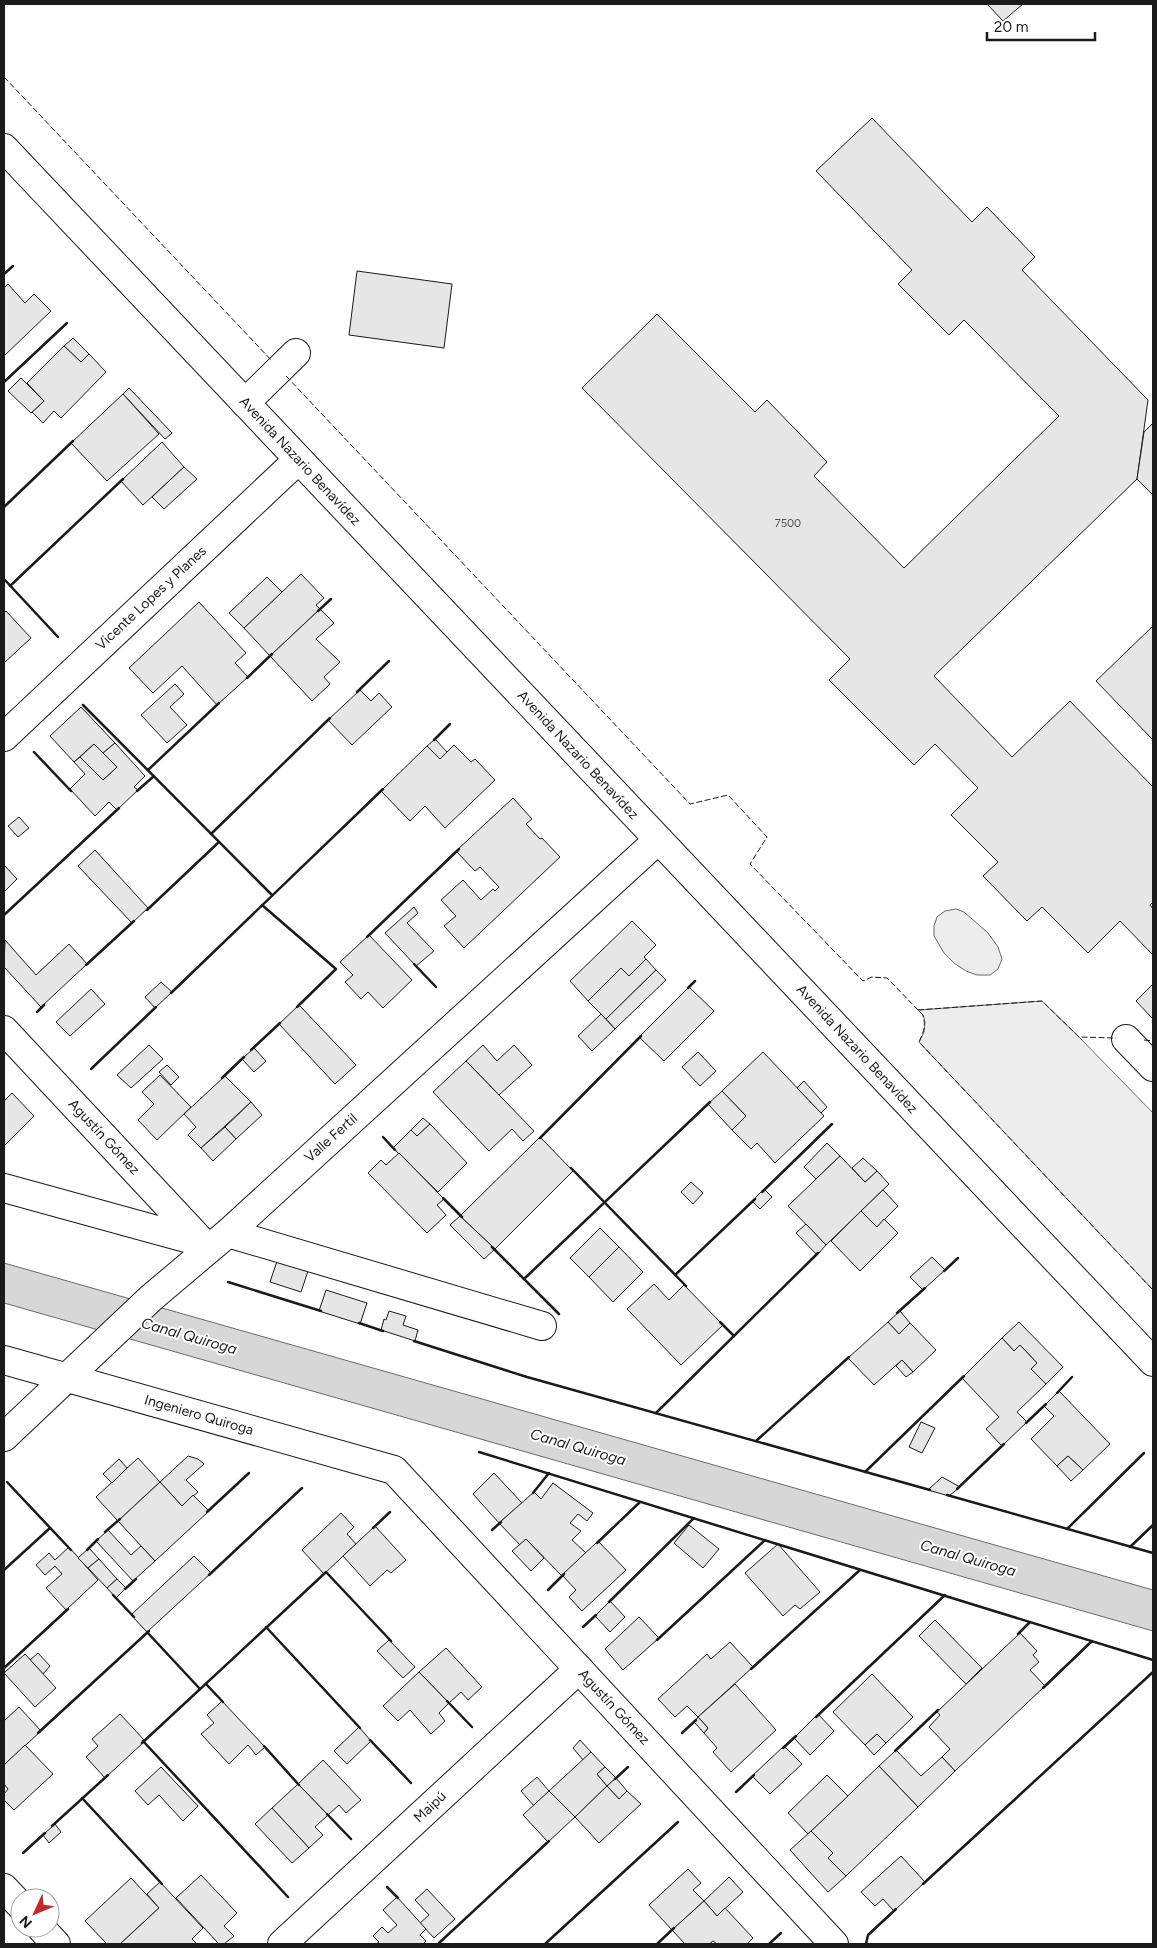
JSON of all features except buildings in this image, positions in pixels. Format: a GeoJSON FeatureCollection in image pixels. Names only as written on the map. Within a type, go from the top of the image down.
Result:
{"type":"FeatureCollection","features":[{"type":"Feature","properties":{"kind":"street","name":"Avenida Nazario Benavídez"},"geometry":{"type":"LineString","coordinates":[[4,148],[1153,1362]]}},
{"type":"Feature","properties":{"kind":"street"},"geometry":{"type":"LineString","coordinates":[[245,403],[296,353]]}},
{"type":"Feature","properties":{"kind":"street","name":"Vicente Lopes y Planes"},"geometry":{"type":"LineString","coordinates":[[4,737],[298,460]]}},
{"type":"Feature","properties":{"kind":"street","name":"Valle Fertil"},"geometry":{"type":"LineString","coordinates":[[4,1437],[151,1298],[658,840]]}},
{"type":"Feature","properties":{"kind":"street","name":"Agustín Gómez"},"geometry":{"type":"LineString","coordinates":[[4,1030],[215,1241]]}},
{"type":"Feature","properties":{"kind":"street"},"geometry":{"type":"LineString","coordinates":[[1126,1039],[1153,1067]]}},
{"type":"Feature","properties":{"kind":"street"},"geometry":{"type":"LineString","coordinates":[[4,1188],[542,1326]]}},
{"type":"Feature","properties":{"kind":"street","name":"Ingeniero Quiroga"},"geometry":{"type":"LineString","coordinates":[[4,1360],[394,1470]]}},
{"type":"Feature","properties":{"kind":"street","name":"Agustín Gómez"},"geometry":{"type":"LineString","coordinates":[[394,1470],[834,1944]]}},
{"type":"Feature","properties":{"kind":"street","name":"Maipú"},"geometry":{"type":"LineString","coordinates":[[282,1944],[578,1669]]}},
{"type":"Feature","properties":{"kind":"shaded area"},"geometry":{"type":"Polygon","coordinates":[[[956,909],[964,912],[988,933],[998,947],[1002,959],[998,969],[990,975],[977,975],[966,971],[954,963],[944,953],[934,936],[934,926],[937,917],[945,911],[956,909]]]}},
{"type":"Feature","properties":{"kind":"shaded area"},"geometry":{"type":"Polygon","coordinates":[[[1042,1001],[1153,1113],[1153,1290],[919,1042],[924,1032],[925,1022],[923,1015],[918,1010],[1042,1001]]]}},
{"type":"Feature","properties":{"kind":"water","name":"Canal Quiroga"},"geometry":{"type":"Polygon","coordinates":[[[4,1263],[1153,1590],[1153,1631],[4,1303],[4,1263]]]}},
{"type":"Feature","properties":{"kind":"fence"},"geometry":{"type":"LineString","coordinates":[[4,77],[272,361]]}},
{"type":"Feature","properties":{"kind":"fence"},"geometry":{"type":"LineString","coordinates":[[286,376],[690,804],[728,795],[767,837],[750,864],[863,981],[872,977],[887,978],[923,1015],[924,1028],[919,1042],[1153,1290]]}},
{"type":"Feature","properties":{"kind":"fence"},"geometry":{"type":"LineString","coordinates":[[918,1010],[1042,1001],[1079,1037],[1116,1038]]}},
{"type":"Feature","properties":{"kind":"fence"},"geometry":{"type":"LineString","coordinates":[[1144,1040],[1153,1041]]}},
{"type":"Feature","properties":{"kind":"wall"},"geometry":{"type":"LineString","coordinates":[[4,274],[13,266]]}},
{"type":"Feature","properties":{"kind":"wall"},"geometry":{"type":"LineString","coordinates":[[4,382],[67,323]]}},
{"type":"Feature","properties":{"kind":"wall"},"geometry":{"type":"LineString","coordinates":[[4,507],[73,441]]}},
{"type":"Feature","properties":{"kind":"wall"},"geometry":{"type":"LineString","coordinates":[[10,586],[123,479]]}},
{"type":"Feature","properties":{"kind":"wall"},"geometry":{"type":"LineString","coordinates":[[4,579],[58,637]]}},
{"type":"Feature","properties":{"kind":"wall"},"geometry":{"type":"LineString","coordinates":[[318,611],[331,599]]}},
{"type":"Feature","properties":{"kind":"wall"},"geometry":{"type":"LineString","coordinates":[[247,678],[272,654]]}},
{"type":"Feature","properties":{"kind":"wall"},"geometry":{"type":"LineString","coordinates":[[357,692],[389,661]]}},
{"type":"Feature","properties":{"kind":"wall"},"geometry":{"type":"LineString","coordinates":[[148,770],[219,703]]}},
{"type":"Feature","properties":{"kind":"wall"},"geometry":{"type":"LineString","coordinates":[[83,705],[272,895]]}},
{"type":"Feature","properties":{"kind":"wall"},"geometry":{"type":"LineString","coordinates":[[211,834],[330,718]]}},
{"type":"Feature","properties":{"kind":"wall"},"geometry":{"type":"LineString","coordinates":[[434,740],[450,724]]}},
{"type":"Feature","properties":{"kind":"wall"},"geometry":{"type":"LineString","coordinates":[[34,752],[71,791]]}},
{"type":"Feature","properties":{"kind":"wall"},"geometry":{"type":"LineString","coordinates":[[137,791],[154,776]]}},
{"type":"Feature","properties":{"kind":"wall"},"geometry":{"type":"LineString","coordinates":[[171,993],[383,789]]}},
{"type":"Feature","properties":{"kind":"wall"},"geometry":{"type":"LineString","coordinates":[[4,915],[119,808]]}},
{"type":"Feature","properties":{"kind":"wall"},"geometry":{"type":"LineString","coordinates":[[147,910],[219,842]]}},
{"type":"Feature","properties":{"kind":"wall"},"geometry":{"type":"LineString","coordinates":[[367,937],[459,849]]}},
{"type":"Feature","properties":{"kind":"wall"},"geometry":{"type":"LineString","coordinates":[[262,905],[336,969],[297,1007]]}},
{"type":"Feature","properties":{"kind":"wall"},"geometry":{"type":"LineString","coordinates":[[86,965],[134,921]]}},
{"type":"Feature","properties":{"kind":"wall"},"geometry":{"type":"LineString","coordinates":[[414,964],[436,987]]}},
{"type":"Feature","properties":{"kind":"wall"},"geometry":{"type":"LineString","coordinates":[[688,988],[695,981]]}},
{"type":"Feature","properties":{"kind":"wall"},"geometry":{"type":"LineString","coordinates":[[37,1012],[44,1005]]}},
{"type":"Feature","properties":{"kind":"wall"},"geometry":{"type":"LineString","coordinates":[[91,1069],[156,1007]]}},
{"type":"Feature","properties":{"kind":"wall"},"geometry":{"type":"LineString","coordinates":[[251,1050],[280,1023]]}},
{"type":"Feature","properties":{"kind":"wall"},"geometry":{"type":"LineString","coordinates":[[540,1138],[641,1036]]}},
{"type":"Feature","properties":{"kind":"wall"},"geometry":{"type":"LineString","coordinates":[[222,1078],[244,1057]]}},
{"type":"Feature","properties":{"kind":"wall"},"geometry":{"type":"LineString","coordinates":[[524,1279],[710,1102]]}},
{"type":"Feature","properties":{"kind":"wall"},"geometry":{"type":"LineString","coordinates":[[762,1192],[832,1124]]}},
{"type":"Feature","properties":{"kind":"wall"},"geometry":{"type":"LineString","coordinates":[[383,1137],[395,1150]]}},
{"type":"Feature","properties":{"kind":"wall"},"geometry":{"type":"LineString","coordinates":[[571,1168],[686,1286]]}},
{"type":"Feature","properties":{"kind":"wall"},"geometry":{"type":"LineString","coordinates":[[443,1198],[462,1217]]}},
{"type":"Feature","properties":{"kind":"wall"},"geometry":{"type":"LineString","coordinates":[[675,1275],[755,1199]]}},
{"type":"Feature","properties":{"kind":"wall"},"geometry":{"type":"LineString","coordinates":[[492,1247],[559,1314]]}},
{"type":"Feature","properties":{"kind":"wall"},"geometry":{"type":"LineString","coordinates":[[656,1413],[818,1253]]}},
{"type":"Feature","properties":{"kind":"wall"},"geometry":{"type":"LineString","coordinates":[[944,1271],[958,1258]]}},
{"type":"Feature","properties":{"kind":"wall"},"geometry":{"type":"LineString","coordinates":[[228,1282],[321,1311]]}},
{"type":"Feature","properties":{"kind":"wall"},"geometry":{"type":"LineString","coordinates":[[897,1313],[925,1288]]}},
{"type":"Feature","properties":{"kind":"wall"},"geometry":{"type":"LineString","coordinates":[[720,1322],[734,1336]]}},
{"type":"Feature","properties":{"kind":"wall"},"geometry":{"type":"LineString","coordinates":[[359,1323],[383,1331]]}},
{"type":"Feature","properties":{"kind":"wall"},"geometry":{"type":"LineString","coordinates":[[414,1341],[527,1377],[930,1490]]}},
{"type":"Feature","properties":{"kind":"wall"},"geometry":{"type":"LineString","coordinates":[[756,1441],[849,1357]]}},
{"type":"Feature","properties":{"kind":"wall"},"geometry":{"type":"LineString","coordinates":[[865,1472],[964,1376]]}},
{"type":"Feature","properties":{"kind":"wall"},"geometry":{"type":"LineString","coordinates":[[1057,1393],[1072,1377]]}},
{"type":"Feature","properties":{"kind":"wall"},"geometry":{"type":"LineString","coordinates":[[1026,1423],[1046,1404]]}},
{"type":"Feature","properties":{"kind":"wall"},"geometry":{"type":"LineString","coordinates":[[957,1489],[1004,1444]]}},
{"type":"Feature","properties":{"kind":"wall"},"geometry":{"type":"LineString","coordinates":[[479,1452],[1153,1660]]}},
{"type":"Feature","properties":{"kind":"wall"},"geometry":{"type":"LineString","coordinates":[[1067,1529],[1144,1453]]}},
{"type":"Feature","properties":{"kind":"wall"},"geometry":{"type":"LineString","coordinates":[[207,1512],[249,1473]]}},
{"type":"Feature","properties":{"kind":"wall"},"geometry":{"type":"LineString","coordinates":[[533,1493],[549,1473]]}},
{"type":"Feature","properties":{"kind":"wall"},"geometry":{"type":"LineString","coordinates":[[7,1482],[71,1550]]}},
{"type":"Feature","properties":{"kind":"wall"},"geometry":{"type":"LineString","coordinates":[[209,1575],[302,1488]]}},
{"type":"Feature","properties":{"kind":"wall"},"geometry":{"type":"LineString","coordinates":[[947,1495],[1153,1553]]}},
{"type":"Feature","properties":{"kind":"wall"},"geometry":{"type":"LineString","coordinates":[[597,1543],[640,1502]]}},
{"type":"Feature","properties":{"kind":"wall"},"geometry":{"type":"LineString","coordinates":[[373,1528],[390,1512]]}},
{"type":"Feature","properties":{"kind":"wall"},"geometry":{"type":"LineString","coordinates":[[609,1602],[694,1518]]}},
{"type":"Feature","properties":{"kind":"wall"},"geometry":{"type":"LineString","coordinates":[[105,1532],[120,1519]]}},
{"type":"Feature","properties":{"kind":"wall"},"geometry":{"type":"LineString","coordinates":[[492,1530],[501,1522]]}},
{"type":"Feature","properties":{"kind":"wall"},"geometry":{"type":"LineString","coordinates":[[1130,1547],[1153,1525]]}},
{"type":"Feature","properties":{"kind":"wall"},"geometry":{"type":"LineString","coordinates":[[4,1570],[50,1528]]}},
{"type":"Feature","properties":{"kind":"wall"},"geometry":{"type":"LineString","coordinates":[[87,1550],[98,1539]]}},
{"type":"Feature","properties":{"kind":"wall"},"geometry":{"type":"LineString","coordinates":[[657,1640],[765,1540]]}},
{"type":"Feature","properties":{"kind":"wall"},"geometry":{"type":"LineString","coordinates":[[751,1669],[860,1570]]}},
{"type":"Feature","properties":{"kind":"wall"},"geometry":{"type":"LineString","coordinates":[[326,1572],[391,1641]]}},
{"type":"Feature","properties":{"kind":"wall"},"geometry":{"type":"LineString","coordinates":[[142,1743],[325,1573]]}},
{"type":"Feature","properties":{"kind":"wall"},"geometry":{"type":"LineString","coordinates":[[548,1590],[564,1574]]}},
{"type":"Feature","properties":{"kind":"wall"},"geometry":{"type":"LineString","coordinates":[[125,1589],[136,1579]]}},
{"type":"Feature","properties":{"kind":"wall"},"geometry":{"type":"LineString","coordinates":[[113,1595],[134,1617]]}},
{"type":"Feature","properties":{"kind":"wall"},"geometry":{"type":"LineString","coordinates":[[816,1717],[945,1595]]}},
{"type":"Feature","properties":{"kind":"wall"},"geometry":{"type":"LineString","coordinates":[[4,1668],[68,1609]]}},
{"type":"Feature","properties":{"kind":"wall"},"geometry":{"type":"LineString","coordinates":[[583,1627],[596,1615]]}},
{"type":"Feature","properties":{"kind":"wall"},"geometry":{"type":"LineString","coordinates":[[1018,1634],[1030,1622]]}},
{"type":"Feature","properties":{"kind":"wall"},"geometry":{"type":"LineString","coordinates":[[266,1627],[360,1728]]}},
{"type":"Feature","properties":{"kind":"wall"},"geometry":{"type":"LineString","coordinates":[[38,1733],[149,1631]]}},
{"type":"Feature","properties":{"kind":"wall"},"geometry":{"type":"LineString","coordinates":[[147,1632],[200,1689]]}},
{"type":"Feature","properties":{"kind":"wall"},"geometry":{"type":"LineString","coordinates":[[1043,1688],[1092,1641]]}},
{"type":"Feature","properties":{"kind":"wall"},"geometry":{"type":"LineString","coordinates":[[923,1884],[1153,1672]]}},
{"type":"Feature","properties":{"kind":"wall"},"geometry":{"type":"LineString","coordinates":[[206,1684],[223,1702]]}},
{"type":"Feature","properties":{"kind":"wall"},"geometry":{"type":"LineString","coordinates":[[447,1701],[472,1727]]}},
{"type":"Feature","properties":{"kind":"wall"},"geometry":{"type":"LineString","coordinates":[[895,1751],[938,1710]]}},
{"type":"Feature","properties":{"kind":"wall"},"geometry":{"type":"LineString","coordinates":[[682,1733],[696,1720]]}},
{"type":"Feature","properties":{"kind":"wall"},"geometry":{"type":"LineString","coordinates":[[783,1748],[796,1736]]}},
{"type":"Feature","properties":{"kind":"wall"},"geometry":{"type":"LineString","coordinates":[[370,1740],[411,1783]]}},
{"type":"Feature","properties":{"kind":"wall"},"geometry":{"type":"LineString","coordinates":[[143,1741],[288,1897]]}},
{"type":"Feature","properties":{"kind":"wall"},"geometry":{"type":"LineString","coordinates":[[264,1746],[299,1785]]}},
{"type":"Feature","properties":{"kind":"wall"},"geometry":{"type":"LineString","coordinates":[[615,1779],[628,1767]]}},
{"type":"Feature","properties":{"kind":"wall"},"geometry":{"type":"LineString","coordinates":[[52,1826],[108,1775]]}},
{"type":"Feature","properties":{"kind":"wall"},"geometry":{"type":"LineString","coordinates":[[736,1792],[754,1775]]}},
{"type":"Feature","properties":{"kind":"wall"},"geometry":{"type":"LineString","coordinates":[[82,1798],[162,1884]]}},
{"type":"Feature","properties":{"kind":"wall"},"geometry":{"type":"LineString","coordinates":[[327,1814],[351,1839]]}},
{"type":"Feature","properties":{"kind":"wall"},"geometry":{"type":"LineString","coordinates":[[545,1944],[678,1822]]}},
{"type":"Feature","properties":{"kind":"wall"},"geometry":{"type":"LineString","coordinates":[[23,1853],[45,1833]]}},
{"type":"Feature","properties":{"kind":"wall"},"geometry":{"type":"LineString","coordinates":[[439,1943],[549,1841]]}},
{"type":"Feature","properties":{"kind":"wall"},"geometry":{"type":"LineString","coordinates":[[387,1887],[398,1898]]}},
{"type":"Feature","properties":{"kind":"wall"},"geometry":{"type":"LineString","coordinates":[[866,1944],[868,1935],[896,1909]]}},
{"type":"Feature","properties":{"kind":"wall"},"geometry":{"type":"LineString","coordinates":[[657,1944],[674,1928]]}},
{"type":"Feature","properties":{"kind":"wall"},"geometry":{"type":"LineString","coordinates":[[769,1944],[781,1933]]}}]}
